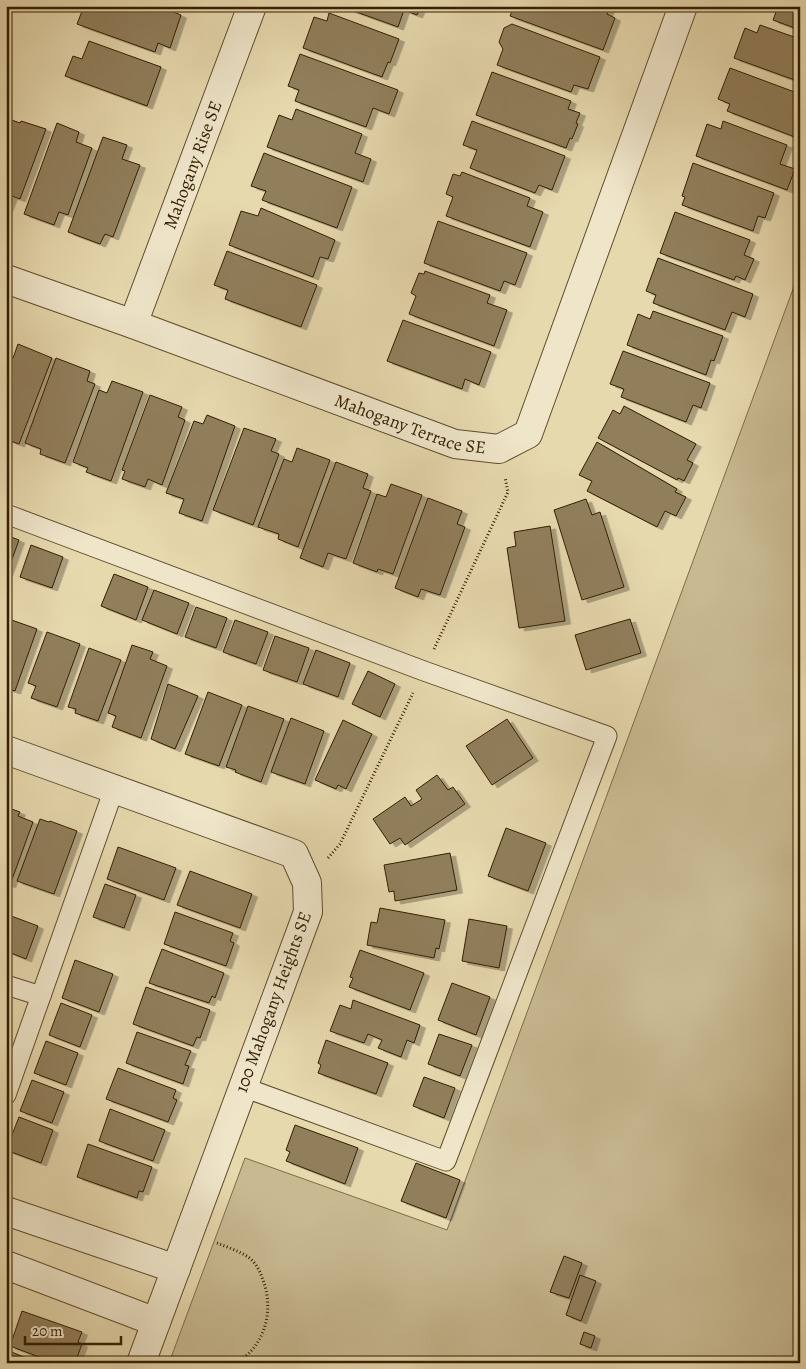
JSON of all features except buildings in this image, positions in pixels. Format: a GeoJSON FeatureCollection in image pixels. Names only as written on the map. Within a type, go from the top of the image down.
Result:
{"type":"FeatureCollection","features":[{"type":"Feature","properties":{"kind":"street","name":"Mahogany Rise SE"},"geometry":{"type":"LineString","coordinates":[[133,324],[252,6]]}},
{"type":"Feature","properties":{"kind":"street","name":"Mahogany Terrace SE"},"geometry":{"type":"LineString","coordinates":[[6,278],[455,444],[499,450],[528,434],[683,6]]}},
{"type":"Feature","properties":{"kind":"street","name":"100 Mahogany Heights SE"},"geometry":{"type":"LineString","coordinates":[[6,750],[294,854],[307,883],[308,912],[141,1363]]}},
{"type":"Feature","properties":{"kind":"street"},"geometry":{"type":"LineString","coordinates":[[6,1211],[176,1269]]}},
{"type":"Feature","properties":{"kind":"street"},"geometry":{"type":"LineString","coordinates":[[6,1265],[156,1322]]}},
{"type":"Feature","properties":{"kind":"lane"},"geometry":{"type":"LineString","coordinates":[[6,514],[424,671],[607,736],[446,1161],[242,1087]]}},
{"type":"Feature","properties":{"kind":"lane"},"geometry":{"type":"LineString","coordinates":[[6,1094],[114,789]]}},
{"type":"Feature","properties":{"kind":"lane"},"geometry":{"type":"LineString","coordinates":[[6,984],[41,996]]}},
{"type":"Feature","properties":{"kind":"path"},"geometry":{"type":"LineString","coordinates":[[214,1242],[249,1258],[260,1270],[267,1293],[268,1310],[265,1328],[260,1340],[250,1353],[236,1363]]}},
{"type":"Feature","properties":{"kind":"shaded area"},"geometry":{"type":"Polygon","coordinates":[[[800,270],[800,1363],[169,1363],[245,1158],[447,1230],[800,270]]]}}]}
